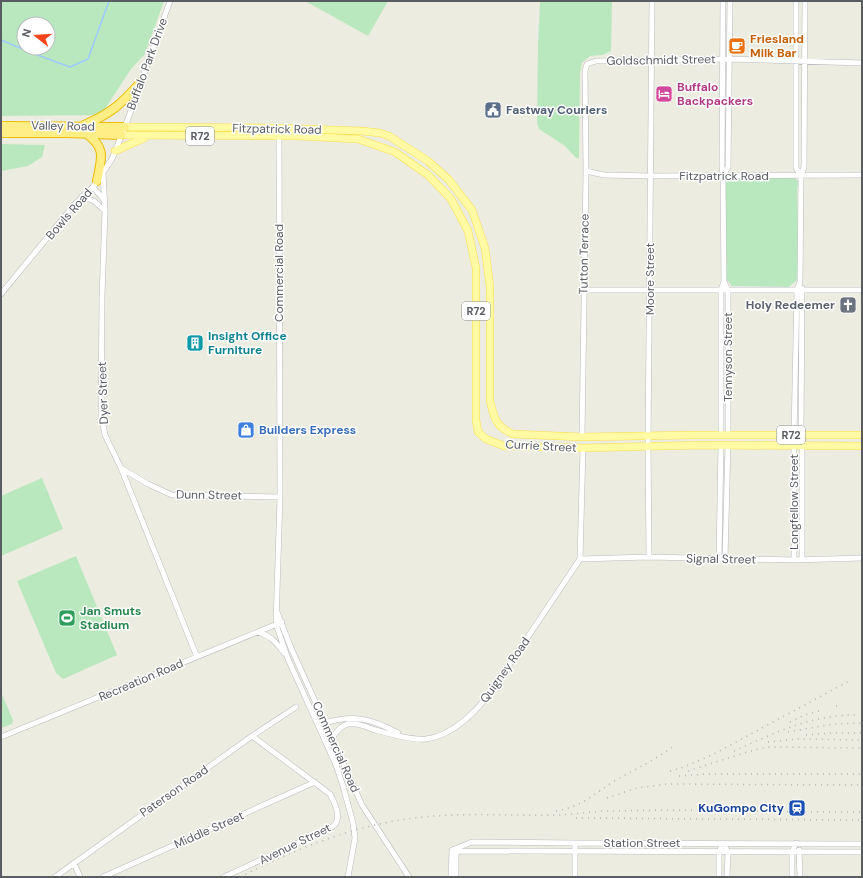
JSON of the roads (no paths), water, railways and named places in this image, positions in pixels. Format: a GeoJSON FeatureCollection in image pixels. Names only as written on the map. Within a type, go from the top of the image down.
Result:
{"type":"FeatureCollection","features":[{"type":"Feature","properties":{"kind":"highway"},"geometry":{"type":"LineString","coordinates":[[79,126],[106,115],[117,107],[141,82]]}},
{"type":"Feature","properties":{"kind":"highway","name":"Valley Road"},"geometry":{"type":"LineString","coordinates":[[1,126],[125,127]]}},
{"type":"Feature","properties":{"kind":"highway","name":"Valley Road"},"geometry":{"type":"LineString","coordinates":[[1,133],[121,135]]}},
{"type":"Feature","properties":{"kind":"highway"},"geometry":{"type":"LineString","coordinates":[[87,134],[96,140],[100,146],[102,154],[95,184]]}},
{"type":"Feature","properties":{"kind":"main road","name":"Fitzpatrick Road"},"geometry":{"type":"LineString","coordinates":[[125,127],[279,128],[380,133]]}},
{"type":"Feature","properties":{"kind":"main road","name":"Currie Street"},"geometry":{"type":"LineString","coordinates":[[380,133],[389,136],[428,161],[450,180],[472,210],[485,248],[490,287],[490,400],[494,417],[504,430],[513,434],[582,437],[862,435]]}},
{"type":"Feature","properties":{"kind":"main road","name":"Fitzpatrick Road"},"geometry":{"type":"LineString","coordinates":[[121,135],[279,136],[358,139]]}},
{"type":"Feature","properties":{"kind":"main road"},"geometry":{"type":"LineString","coordinates":[[115,151],[148,136]]}},
{"type":"Feature","properties":{"kind":"main road","name":"Currie Street"},"geometry":{"type":"LineString","coordinates":[[358,139],[395,152],[428,175],[451,199],[468,231],[476,268],[476,420],[478,432],[486,439],[504,446],[583,448],[648,445],[862,446]]}},
{"type":"Feature","properties":{"kind":"street","name":"Buffalo Park Drive"},"geometry":{"type":"LineString","coordinates":[[125,127],[170,1]]}},
{"type":"Feature","properties":{"kind":"street","name":"Moore Street"},"geometry":{"type":"LineString","coordinates":[[649,557],[648,436],[651,291],[650,176],[652,1]]}},
{"type":"Feature","properties":{"kind":"street","name":"Tennyson Street"},"geometry":{"type":"LineString","coordinates":[[723,1],[722,167],[724,281],[728,291],[724,435]]}},
{"type":"Feature","properties":{"kind":"street","name":"Tennyson Street"},"geometry":{"type":"LineString","coordinates":[[723,176],[728,167],[730,1]]}},
{"type":"Feature","properties":{"kind":"street"},"geometry":{"type":"LineString","coordinates":[[796,1],[796,168],[801,175]]}},
{"type":"Feature","properties":{"kind":"street"},"geometry":{"type":"LineString","coordinates":[[798,435],[797,290],[800,282],[801,175],[804,167],[805,1]]}},
{"type":"Feature","properties":{"kind":"street","name":"Goldschmidt Street"},"geometry":{"type":"LineString","coordinates":[[585,70],[588,64],[596,61],[730,60],[805,61],[862,64]]}},
{"type":"Feature","properties":{"kind":"street","name":"Tutton Terrace"},"geometry":{"type":"LineString","coordinates":[[582,437],[583,290],[586,171],[585,70]]}},
{"type":"Feature","properties":{"kind":"street","name":"Bowls Road"},"geometry":{"type":"LineString","coordinates":[[1,294],[82,196],[95,184],[115,151],[125,127]]}},
{"type":"Feature","properties":{"kind":"street","name":"Commercial Road"},"geometry":{"type":"LineString","coordinates":[[279,128],[280,497],[276,624],[288,659],[336,765],[343,786],[353,823],[355,838],[348,877]]}},
{"type":"Feature","properties":{"kind":"street","name":"Fitzpatrick Road"},"geometry":{"type":"LineString","coordinates":[[586,171],[604,175],[650,176],[862,175]]}},
{"type":"Feature","properties":{"kind":"street","name":"Dyer Street"},"geometry":{"type":"LineString","coordinates":[[103,172],[105,211],[102,297],[101,413],[105,435],[121,468],[197,656]]}},
{"type":"Feature","properties":{"kind":"street"},"geometry":{"type":"LineString","coordinates":[[95,184],[104,201]]}},
{"type":"Feature","properties":{"kind":"street"},"geometry":{"type":"LineString","coordinates":[[82,196],[94,201],[105,211]]}},
{"type":"Feature","properties":{"kind":"street","name":"Tennyson Street"},"geometry":{"type":"LineString","coordinates":[[724,281],[720,291],[724,435]]}},
{"type":"Feature","properties":{"kind":"street"},"geometry":{"type":"LineString","coordinates":[[798,435],[803,290],[800,282]]}},
{"type":"Feature","properties":{"kind":"street"},"geometry":{"type":"LineString","coordinates":[[583,290],[862,290]]}},
{"type":"Feature","properties":{"kind":"street"},"geometry":{"type":"LineString","coordinates":[[719,559],[724,445]]}},
{"type":"Feature","properties":{"kind":"street"},"geometry":{"type":"LineString","coordinates":[[724,445],[725,559]]}},
{"type":"Feature","properties":{"kind":"street","name":"Longfellow Street"},"geometry":{"type":"LineString","coordinates":[[798,445],[802,559]]}},
{"type":"Feature","properties":{"kind":"street","name":"Longfellow Street"},"geometry":{"type":"LineString","coordinates":[[794,560],[798,445]]}},
{"type":"Feature","properties":{"kind":"street"},"geometry":{"type":"LineString","coordinates":[[580,559],[583,448]]}},
{"type":"Feature","properties":{"kind":"street","name":"Dunn Street"},"geometry":{"type":"LineString","coordinates":[[121,468],[148,484],[172,495],[280,497]]}},
{"type":"Feature","properties":{"kind":"street","name":"Signal Street"},"geometry":{"type":"LineString","coordinates":[[580,559],[649,557],[794,560],[862,558]]}},
{"type":"Feature","properties":{"kind":"street","name":"Quigney Road"},"geometry":{"type":"LineString","coordinates":[[332,738],[338,730],[348,724],[360,725],[402,736],[426,739],[444,733],[463,721],[479,707],[493,689],[580,559]]}},
{"type":"Feature","properties":{"kind":"street","name":"Commercial Road"},"geometry":{"type":"LineString","coordinates":[[276,610],[291,648],[362,805],[409,877]]}},
{"type":"Feature","properties":{"kind":"street","name":"Recreation Road"},"geometry":{"type":"LineString","coordinates":[[1,737],[282,622]]}},
{"type":"Feature","properties":{"kind":"street"},"geometry":{"type":"LineString","coordinates":[[258,632],[272,638],[288,659]]}},
{"type":"Feature","properties":{"kind":"street","name":"Paterson Road"},"geometry":{"type":"LineString","coordinates":[[55,877],[252,736],[296,707]]}},
{"type":"Feature","properties":{"kind":"street","name":"Quigney Road"},"geometry":{"type":"LineString","coordinates":[[325,723],[342,718],[353,717],[380,724],[402,736]]}},
{"type":"Feature","properties":{"kind":"street","name":"Avenue Street"},"geometry":{"type":"LineString","coordinates":[[224,877],[335,825],[338,820],[334,801],[330,794],[252,736]]}},
{"type":"Feature","properties":{"kind":"street","name":"Middle Street"},"geometry":{"type":"LineString","coordinates":[[103,877],[315,782]]}},
{"type":"Feature","properties":{"kind":"street","name":"Station Street"},"geometry":{"type":"LineString","coordinates":[[451,877],[452,850],[470,842],[862,844]]}},
{"type":"Feature","properties":{"kind":"street"},"geometry":{"type":"LineString","coordinates":[[575,843],[575,877]]}},
{"type":"Feature","properties":{"kind":"street"},"geometry":{"type":"LineString","coordinates":[[718,877],[719,852],[723,843]]}},
{"type":"Feature","properties":{"kind":"street"},"geometry":{"type":"LineString","coordinates":[[723,843],[728,852],[728,877]]}},
{"type":"Feature","properties":{"kind":"street"},"geometry":{"type":"LineString","coordinates":[[756,843],[756,852]]}},
{"type":"Feature","properties":{"kind":"street"},"geometry":{"type":"LineString","coordinates":[[792,877],[792,852],[796,844]]}},
{"type":"Feature","properties":{"kind":"street"},"geometry":{"type":"LineString","coordinates":[[796,844],[799,852],[800,877]]}},
{"type":"Feature","properties":{"kind":"street","name":"Station Street"},"geometry":{"type":"LineString","coordinates":[[456,877],[456,854],[460,851],[862,852]]}},
{"type":"Feature","properties":{"kind":"street"},"geometry":{"type":"LineString","coordinates":[[74,863],[80,877]]}},
{"type":"Feature","properties":{"kind":"waterway"},"geometry":{"type":"LineString","coordinates":[[1,40],[70,67],[88,59],[109,1]]}},
{"type":"Feature","properties":{"kind":"railway"},"geometry":{"type":"LineString","coordinates":[[670,771],[684,767],[712,755],[851,680]]}},
{"type":"Feature","properties":{"kind":"railway"},"geometry":{"type":"LineString","coordinates":[[790,722],[805,715],[822,710]]}},
{"type":"Feature","properties":{"kind":"railway"},"geometry":{"type":"LineString","coordinates":[[734,751],[779,731],[810,721],[858,715]]}},
{"type":"Feature","properties":{"kind":"railway"},"geometry":{"type":"LineString","coordinates":[[788,732],[833,724],[862,723]]}},
{"type":"Feature","properties":{"kind":"railway"},"geometry":{"type":"LineString","coordinates":[[806,735],[862,733]]}},
{"type":"Feature","properties":{"kind":"railway"},"geometry":{"type":"LineString","coordinates":[[768,742],[798,739],[862,740]]}},
{"type":"Feature","properties":{"kind":"railway"},"geometry":{"type":"LineString","coordinates":[[556,811],[581,803],[616,780],[653,760],[674,746]]}},
{"type":"Feature","properties":{"kind":"railway"},"geometry":{"type":"LineString","coordinates":[[688,771],[767,747],[862,748]]}},
{"type":"Feature","properties":{"kind":"railway"},"geometry":{"type":"LineString","coordinates":[[679,776],[707,774],[862,774]]}},
{"type":"Feature","properties":{"kind":"railway"},"geometry":{"type":"LineString","coordinates":[[607,798],[637,788],[668,784],[862,785]]}},
{"type":"Feature","properties":{"kind":"railway"},"geometry":{"type":"LineString","coordinates":[[240,877],[303,848],[346,833],[391,822],[432,816],[560,815],[605,811],[642,810],[862,812]]}},
{"type":"Feature","properties":{"kind":"railway"},"geometry":{"type":"LineString","coordinates":[[576,818],[862,820]]}},
{"type":"Feature","properties":{"kind":"place","name":"Friesland Milk Bar"},"geometry":{"type":"Point","coordinates":[737,46]}},
{"type":"Feature","properties":{"kind":"place","name":"Buffalo Backpackers"},"geometry":{"type":"Point","coordinates":[664,94]}},
{"type":"Feature","properties":{"kind":"place","name":"Fastway Couriers"},"geometry":{"type":"Point","coordinates":[493,110]}},
{"type":"Feature","properties":{"kind":"place","name":"Holy Redeemer"},"geometry":{"type":"Point","coordinates":[848,305]}},
{"type":"Feature","properties":{"kind":"place","name":"Insight Office Furniture"},"geometry":{"type":"Point","coordinates":[195,343]}},
{"type":"Feature","properties":{"kind":"place","name":"Builders Express"},"geometry":{"type":"Point","coordinates":[246,430]}},
{"type":"Feature","properties":{"kind":"place","name":"Jan Smuts Stadium"},"geometry":{"type":"Point","coordinates":[67,618]}},
{"type":"Feature","properties":{"kind":"place","name":"KuGompo City"},"geometry":{"type":"Point","coordinates":[797,808]}}]}
